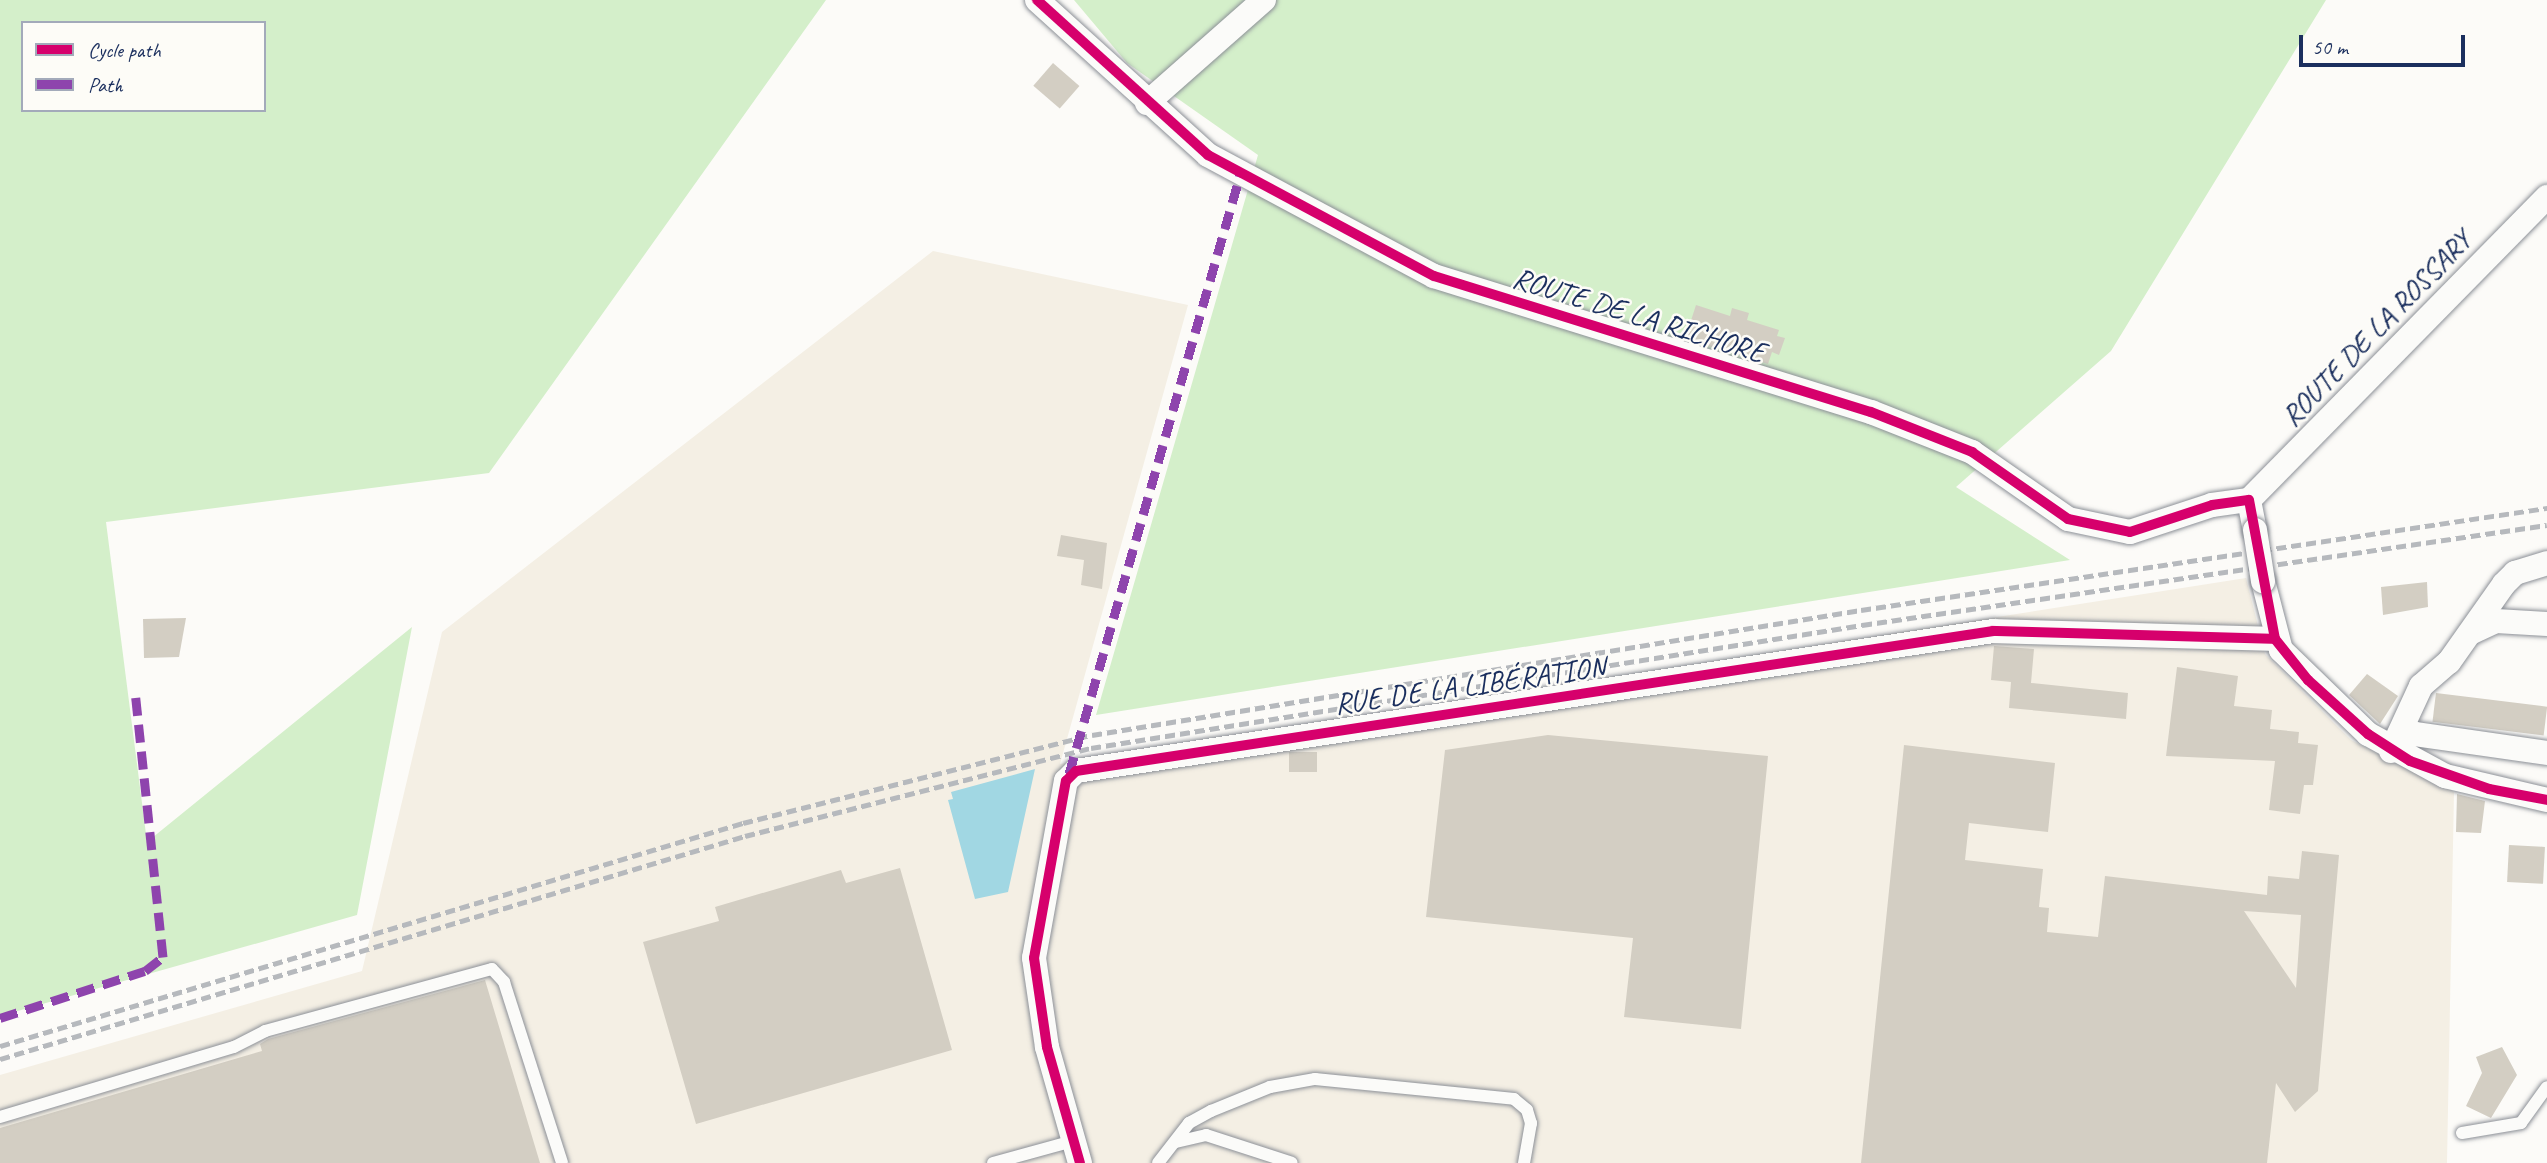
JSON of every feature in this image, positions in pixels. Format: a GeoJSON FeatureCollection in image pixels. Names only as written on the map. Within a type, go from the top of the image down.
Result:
{"type":"FeatureCollection","features":[{"type":"Feature","properties":{"kind":"street","name":"ROUTE DE LA RICHORE"},"geometry":{"type":"LineString","coordinates":[[1037,0],[1147,103],[1208,155],[1434,276],[1871,412],[1972,452],[2068,519],[2130,532],[2212,505],[2249,500]]}},
{"type":"Feature","properties":{"kind":"street"},"geometry":{"type":"LineString","coordinates":[[1147,103],[1264,0]]}},
{"type":"Feature","properties":{"kind":"street","name":"ROUTE DE LA ROSSARY"},"geometry":{"type":"LineString","coordinates":[[2249,500],[2547,197]]}},
{"type":"Feature","properties":{"kind":"street"},"geometry":{"type":"LineString","coordinates":[[2249,500],[2275,639],[2308,680],[2394,746],[2445,776],[2547,800]]}},
{"type":"Feature","properties":{"kind":"street"},"geometry":{"type":"LineString","coordinates":[[2394,746],[2421,686],[2472,632],[2515,573],[2547,563]]}},
{"type":"Feature","properties":{"kind":"street"},"geometry":{"type":"LineString","coordinates":[[2472,632],[2496,621],[2547,624]]}},
{"type":"Feature","properties":{"kind":"street","name":"RUE DE LA LIBÉRATION"},"geometry":{"type":"LineString","coordinates":[[1077,1152],[1047,1047],[1034,958],[1063,794],[1069,774],[1085,769],[1993,631],[2275,639]]}},
{"type":"Feature","properties":{"kind":"street"},"geometry":{"type":"LineString","coordinates":[[2394,746],[2415,734],[2547,752]]}},
{"type":"Feature","properties":{"kind":"lane"},"geometry":{"type":"LineString","coordinates":[[0,1117],[234,1047],[265,1031],[492,969],[504,982],[562,1163]]}},
{"type":"Feature","properties":{"kind":"lane"},"geometry":{"type":"LineString","coordinates":[[1158,1163],[1189,1123],[1211,1111],[1270,1087],[1315,1079],[1514,1099],[1527,1110],[1531,1123],[1524,1163]]}},
{"type":"Feature","properties":{"kind":"lane"},"geometry":{"type":"LineString","coordinates":[[2462,1133],[2521,1123],[2537,1108],[2547,1087]]}},
{"type":"Feature","properties":{"kind":"lane"},"geometry":{"type":"LineString","coordinates":[[1170,1145],[1185,1136],[1206,1135],[1292,1163]]}},
{"type":"Feature","properties":{"kind":"lane"},"geometry":{"type":"LineString","coordinates":[[993,1163],[1077,1152]]}},
{"type":"Feature","properties":{"kind":"shaded area"},"geometry":{"type":"Polygon","coordinates":[[[933,251],[1188,305],[1060,764],[2246,578],[2265,654],[2351,740],[2454,792],[2447,1163],[0,1163],[0,1075],[362,971],[442,632],[933,251]]]}},
{"type":"Feature","properties":{"kind":"green space"},"geometry":{"type":"Polygon","coordinates":[[[0,0],[826,0],[489,473],[106,522],[147,842],[412,627],[357,915],[0,1016],[0,0]]]}},
{"type":"Feature","properties":{"kind":"green space"},"geometry":{"type":"Polygon","coordinates":[[[1074,0],[2326,0],[2111,351],[1956,487],[2070,560],[1096,715],[1258,155],[1127,63],[1074,0]]]}},
{"type":"Feature","properties":{"kind":"water"},"geometry":{"type":"Polygon","coordinates":[[[1035,769],[1008,892],[975,899],[948,800],[953,799],[951,792],[1035,769]]]}},
{"type":"Feature","properties":{"kind":"building"},"geometry":{"type":"Polygon","coordinates":[[[1053,63],[1079,86],[1060,109],[1033,86],[1053,63]]]}},
{"type":"Feature","properties":{"kind":"building"},"geometry":{"type":"Polygon","coordinates":[[[1696,305],[1730,316],[1732,308],[1749,313],[1747,320],[1779,330],[1777,336],[1785,338],[1779,355],[1772,352],[1768,364],[1685,339],[1696,305]]]}},
{"type":"Feature","properties":{"kind":"building"},"geometry":{"type":"Polygon","coordinates":[[[1061,535],[1107,543],[1102,589],[1081,585],[1084,560],[1057,556],[1061,535]]]}},
{"type":"Feature","properties":{"kind":"building"},"geometry":{"type":"Polygon","coordinates":[[[2427,582],[2428,607],[2383,615],[2381,587],[2427,582]]]}},
{"type":"Feature","properties":{"kind":"building"},"geometry":{"type":"Polygon","coordinates":[[[186,618],[179,657],[144,658],[143,619],[186,618]]]}},
{"type":"Feature","properties":{"kind":"building"},"geometry":{"type":"Polygon","coordinates":[[[1994,646],[2034,649],[2031,683],[2128,693],[2126,719],[2009,708],[2011,682],[1991,680],[1994,646]]]}},
{"type":"Feature","properties":{"kind":"building"},"geometry":{"type":"Polygon","coordinates":[[[2177,667],[2238,676],[2234,706],[2272,710],[2270,729],[2299,732],[2298,743],[2318,745],[2313,785],[2304,785],[2300,814],[2269,810],[2275,761],[2166,756],[2177,667]]]}},
{"type":"Feature","properties":{"kind":"building"},"geometry":{"type":"Polygon","coordinates":[[[2367,674],[2398,696],[2380,724],[2349,695],[2367,674]]]}},
{"type":"Feature","properties":{"kind":"building"},"geometry":{"type":"Polygon","coordinates":[[[2436,693],[2547,707],[2544,735],[2432,722],[2436,693]]]}},
{"type":"Feature","properties":{"kind":"building"},"geometry":{"type":"Polygon","coordinates":[[[1548,735],[1768,756],[1741,1029],[1624,1017],[1633,938],[1426,917],[1445,750],[1548,735]]]}},
{"type":"Feature","properties":{"kind":"building"},"geometry":{"type":"Polygon","coordinates":[[[1904,745],[2055,763],[2048,832],[1969,823],[1965,860],[2043,869],[2039,907],[2049,908],[2047,932],[2098,937],[2105,876],[2267,895],[2268,876],[2299,879],[2302,851],[2339,855],[2318,1091],[2295,1112],[2276,1083],[2267,1163],[1861,1163],[1904,745]],[[2244,911],[2296,988],[2301,915],[2244,911]]]}},
{"type":"Feature","properties":{"kind":"building"},"geometry":{"type":"Polygon","coordinates":[[[1289,752],[1317,752],[1317,772],[1289,772],[1289,752]]]}},
{"type":"Feature","properties":{"kind":"building"},"geometry":{"type":"Polygon","coordinates":[[[2457,794],[2485,801],[2481,833],[2456,832],[2457,794]]]}},
{"type":"Feature","properties":{"kind":"building"},"geometry":{"type":"Polygon","coordinates":[[[2509,845],[2545,847],[2543,884],[2507,882],[2509,845]]]}},
{"type":"Feature","properties":{"kind":"building"},"geometry":{"type":"Polygon","coordinates":[[[900,868],[952,1050],[696,1124],[643,942],[719,921],[715,907],[841,870],[846,883],[900,868]]]}},
{"type":"Feature","properties":{"kind":"building"},"geometry":{"type":"Polygon","coordinates":[[[485,980],[540,1163],[0,1163],[0,1128],[262,1051],[260,1044],[268,1039],[485,980]]]}},
{"type":"Feature","properties":{"kind":"building"},"geometry":{"type":"Polygon","coordinates":[[[2502,1047],[2517,1075],[2491,1118],[2466,1106],[2482,1073],[2476,1057],[2502,1047]]]}},
{"type":"Feature","properties":{"kind":"railway"},"geometry":{"type":"LineString","coordinates":[[0,1046],[743,823],[1092,735],[1861,610],[2547,508]]}},
{"type":"Feature","properties":{"kind":"railway"},"geometry":{"type":"LineString","coordinates":[[0,1059],[745,836],[1091,748],[1862,625],[2547,525]]}},
{"type":"Feature","properties":{"kind":"marked path"},"geometry":{"type":"LineString","coordinates":[[1069,774],[1241,172]]}},
{"type":"Feature","properties":{"kind":"marked path"},"geometry":{"type":"LineString","coordinates":[[0,1018],[145,971],[163,957],[135,689]]}},
{"type":"Feature","properties":{"kind":"cycle path"},"geometry":{"type":"LineString","coordinates":[[1037,0],[1208,155],[1434,276],[1871,412],[1972,452],[2068,519],[2130,532],[2212,505],[2249,500],[2275,639],[2308,680],[2368,734],[2410,761],[2489,789],[2547,800]]}},
{"type":"Feature","properties":{"kind":"cycle path"},"geometry":{"type":"LineString","coordinates":[[1080,1163],[1047,1047],[1034,958],[1066,781],[1076,771],[1993,631],[2275,639]]}}]}
